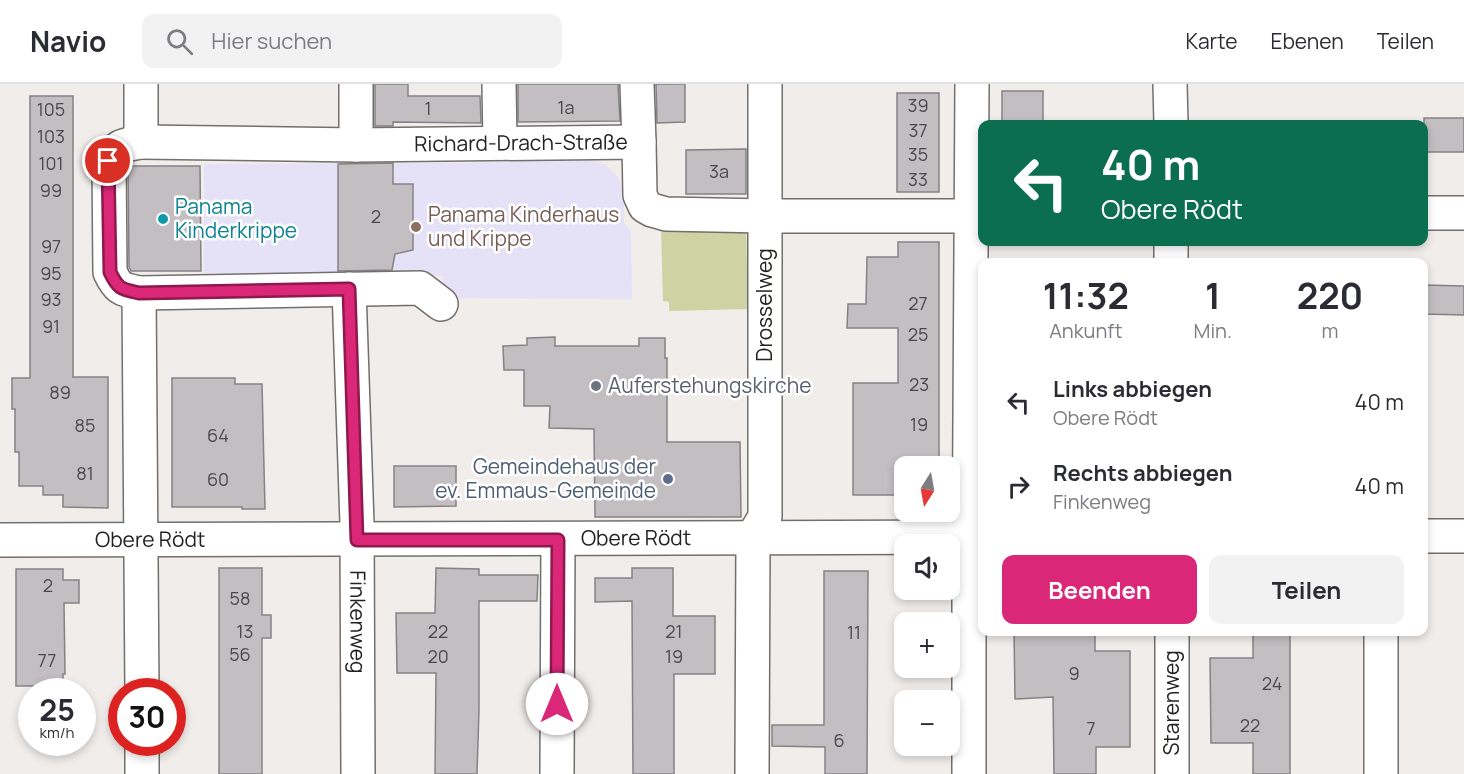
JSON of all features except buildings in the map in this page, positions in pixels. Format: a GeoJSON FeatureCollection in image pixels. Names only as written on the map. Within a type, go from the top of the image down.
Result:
{"type":"FeatureCollection","features":[{"type":"Feature","properties":{"kind":"street"},"geometry":{"type":"LineString","coordinates":[[141,84],[141,142],[124,145],[113,152],[108,161],[110,272],[114,281],[123,290],[139,293],[420,288],[441,304]]}},
{"type":"Feature","properties":{"kind":"street"},"geometry":{"type":"LineString","coordinates":[[356,84],[356,145]]}},
{"type":"Feature","properties":{"kind":"street"},"geometry":{"type":"LineString","coordinates":[[499,84],[500,143]]}},
{"type":"Feature","properties":{"kind":"street"},"geometry":{"type":"LineString","coordinates":[[638,84],[639,142]]}},
{"type":"Feature","properties":{"kind":"street","name":"Drosselweg"},"geometry":{"type":"LineString","coordinates":[[752,774],[753,537],[765,517],[765,84]]}},
{"type":"Feature","properties":{"kind":"street"},"geometry":{"type":"LineString","coordinates":[[969,774],[976,537],[977,216],[972,84]]}},
{"type":"Feature","properties":{"kind":"street"},"geometry":{"type":"LineString","coordinates":[[1170,84],[1170,120]]}},
{"type":"Feature","properties":{"kind":"street","name":"Richard-Drach-Straße"},"geometry":{"type":"LineString","coordinates":[[141,142],[356,145],[639,142],[640,195],[645,206],[666,214],[977,216]]}},
{"type":"Feature","properties":{"kind":"street"},"geometry":{"type":"LineString","coordinates":[[1428,213],[1464,213]]}},
{"type":"Feature","properties":{"kind":"street","name":"Finkenweg"},"geometry":{"type":"LineString","coordinates":[[349,289],[357,540],[358,774]]}},
{"type":"Feature","properties":{"kind":"street"},"geometry":{"type":"LineString","coordinates":[[139,293],[142,678]]}},
{"type":"Feature","properties":{"kind":"street"},"geometry":{"type":"LineString","coordinates":[[1428,536],[1464,536]]}},
{"type":"Feature","properties":{"kind":"street","name":"Obere Rödt"},"geometry":{"type":"LineString","coordinates":[[0,540],[976,537]]}},
{"type":"Feature","properties":{"kind":"street"},"geometry":{"type":"LineString","coordinates":[[557,774],[558,540]]}},
{"type":"Feature","properties":{"kind":"street","name":"Starenweg"},"geometry":{"type":"LineString","coordinates":[[1172,636],[1172,774]]}},
{"type":"Feature","properties":{"kind":"street"},"geometry":{"type":"LineString","coordinates":[[1381,636],[1382,774]]}},
{"type":"Feature","properties":{"kind":"street"},"geometry":{"type":"LineString","coordinates":[[142,756],[142,774]]}},
{"type":"Feature","properties":{"kind":"shaded area","name":"Panama Kinderhaus und Krippe"},"geometry":{"type":"Polygon","coordinates":[[[571,158],[591,160],[606,165],[618,177],[624,193],[624,223],[631,232],[632,299],[444,298],[442,276],[204,273],[204,164],[465,163],[571,158]]]}},
{"type":"Feature","properties":{"kind":"green space"},"geometry":{"type":"Polygon","coordinates":[[[746,227],[748,309],[669,311],[669,302],[663,301],[661,229],[746,227]]]}},
{"type":"Feature","properties":{"kind":"place","name":"Panama Kinderkrippe"},"geometry":{"type":"Point","coordinates":[163,219]}},
{"type":"Feature","properties":{"kind":"place","name":"Panama Kinderhaus und Krippe"},"geometry":{"type":"Point","coordinates":[416,227]}},
{"type":"Feature","properties":{"kind":"place","name":"Auferstehungskirche"},"geometry":{"type":"Point","coordinates":[596,386]}},
{"type":"Feature","properties":{"kind":"place","name":"Gemeindehaus der ev. Emmaus-Gemeinde"},"geometry":{"type":"Point","coordinates":[668,479]}},
{"type":"Feature","properties":{"kind":"route"},"geometry":{"type":"LineString","coordinates":[[108,161],[110,272],[114,281],[123,290],[139,293],[349,289],[357,540],[558,540],[557,704]]}}]}
